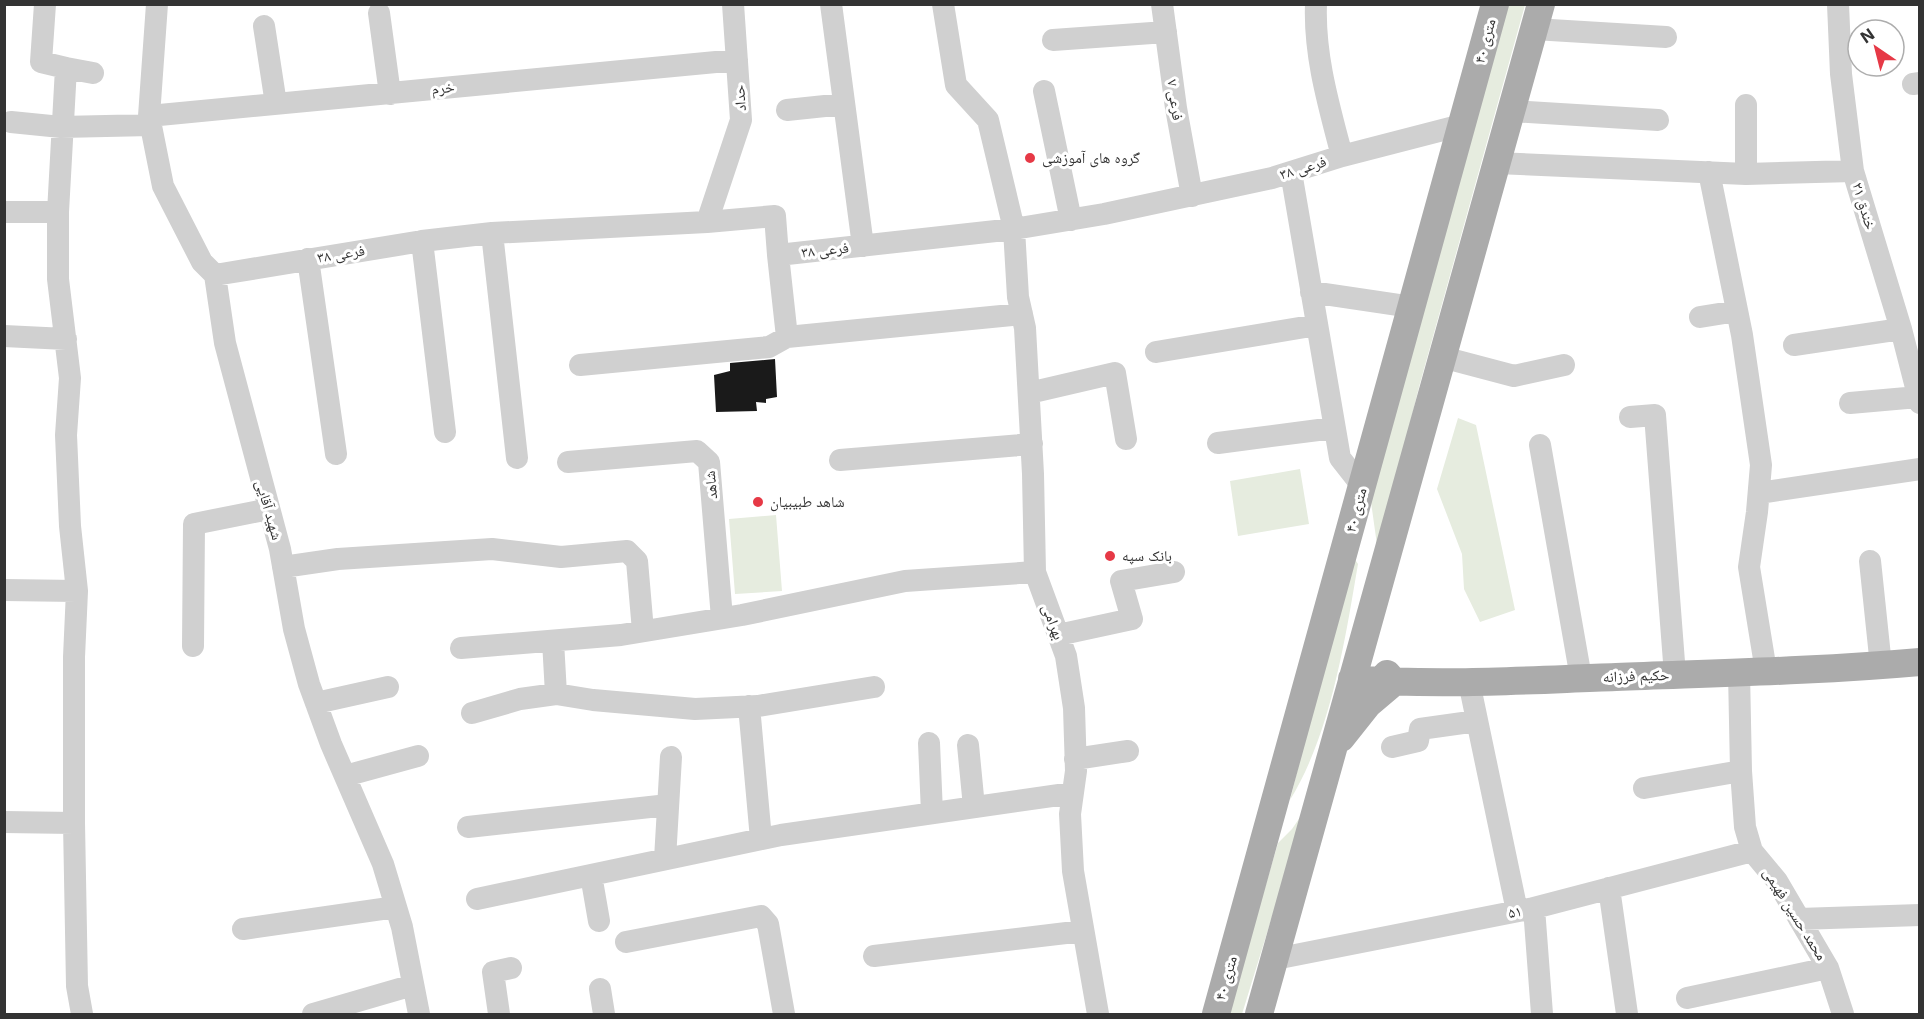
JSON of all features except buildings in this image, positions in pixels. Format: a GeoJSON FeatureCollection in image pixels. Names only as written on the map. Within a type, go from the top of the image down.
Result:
{"type":"FeatureCollection","features":[{"type":"Feature","properties":{"kind":"main road","name":"۴۰ متری"},"geometry":{"type":"LineString","coordinates":[[1216,1014],[1495,4]]}},
{"type":"Feature","properties":{"kind":"main road"},"geometry":{"type":"LineString","coordinates":[[1259,1014],[1537,17]]}},
{"type":"Feature","properties":{"kind":"main road"},"geometry":{"type":"LineString","coordinates":[[1352,679],[1346,656],[1367,563],[1367,546],[1362,519],[1362,486]]}},
{"type":"Feature","properties":{"kind":"main road"},"geometry":{"type":"LineString","coordinates":[[1332,750],[1368,704],[1394,682],[1378,665],[1370,646],[1366,626]]}},
{"type":"Feature","properties":{"kind":"main road","name":"حکیم فرزانه"},"geometry":{"type":"LineString","coordinates":[[1352,679],[1394,682],[1469,682],[1753,672],[1920,663]]}},
{"type":"Feature","properties":{"kind":"main road"},"geometry":{"type":"LineString","coordinates":[[1264,843],[1300,800],[1322,747],[1338,689],[1352,679]]}},
{"type":"Feature","properties":{"kind":"street"},"geometry":{"type":"LineString","coordinates":[[45,4],[41,62],[93,73]]}},
{"type":"Feature","properties":{"kind":"street","name":"شهید آقایی"},"geometry":{"type":"LineString","coordinates":[[157,4],[150,120],[163,186],[202,262],[215,275],[225,343],[283,567],[294,629],[316,703],[383,864],[402,927],[419,1014]]}},
{"type":"Feature","properties":{"kind":"street","name":"حداد"},"geometry":{"type":"LineString","coordinates":[[707,222],[741,120],[733,4]]}},
{"type":"Feature","properties":{"kind":"street"},"geometry":{"type":"LineString","coordinates":[[831,4],[863,246]]}},
{"type":"Feature","properties":{"kind":"street","name":"بهرامی"},"geometry":{"type":"LineString","coordinates":[[943,4],[956,85],[988,120],[1014,229],[1018,297],[1025,328],[1029,393],[1035,572],[1066,656],[1074,708],[1075,759],[1070,814],[1073,871],[1098,1014]]}},
{"type":"Feature","properties":{"kind":"street","name":"فرعی ۷"},"geometry":{"type":"LineString","coordinates":[[1162,4],[1176,108],[1192,196]]}},
{"type":"Feature","properties":{"kind":"street"},"geometry":{"type":"LineString","coordinates":[[1316,4],[1315,32],[1324,83],[1342,156]]}},
{"type":"Feature","properties":{"kind":"street","name":"۲۱ خندق"},"geometry":{"type":"LineString","coordinates":[[1838,4],[1841,74],[1853,171],[1918,393]]}},
{"type":"Feature","properties":{"kind":"street"},"geometry":{"type":"LineString","coordinates":[[379,14],[390,94]]}},
{"type":"Feature","properties":{"kind":"street"},"geometry":{"type":"LineString","coordinates":[[1537,17],[1666,37]]}},
{"type":"Feature","properties":{"kind":"street"},"geometry":{"type":"LineString","coordinates":[[264,26],[276,104]]}},
{"type":"Feature","properties":{"kind":"street"},"geometry":{"type":"LineString","coordinates":[[1053,40],[1166,32]]}},
{"type":"Feature","properties":{"kind":"street","name":"خرم"},"geometry":{"type":"LineString","coordinates":[[11,122],[61,127],[150,120],[276,104],[737,60]]}},
{"type":"Feature","properties":{"kind":"street"},"geometry":{"type":"LineString","coordinates":[[66,68],[61,127],[58,279],[70,378],[66,435],[69,514],[77,591],[74,657],[74,823],[77,986],[82,1014]]}},
{"type":"Feature","properties":{"kind":"street"},"geometry":{"type":"LineString","coordinates":[[1044,91],[1071,220]]}},
{"type":"Feature","properties":{"kind":"street"},"geometry":{"type":"LineString","coordinates":[[787,110],[844,104]]}},
{"type":"Feature","properties":{"kind":"street"},"geometry":{"type":"LineString","coordinates":[[1746,105],[1746,174]]}},
{"type":"Feature","properties":{"kind":"street"},"geometry":{"type":"LineString","coordinates":[[1511,111],[1658,120]]}},
{"type":"Feature","properties":{"kind":"street","name":"فرعی ۳۸"},"geometry":{"type":"LineString","coordinates":[[215,275],[422,241],[492,233],[707,222],[775,216],[778,255],[1014,229],[1192,196],[1291,172],[1342,156],[1462,125]]}},
{"type":"Feature","properties":{"kind":"street"},"geometry":{"type":"LineString","coordinates":[[1496,163],[1746,174],[1853,171]]}},
{"type":"Feature","properties":{"kind":"street"},"geometry":{"type":"LineString","coordinates":[[1291,172],[1340,458],[1362,486]]}},
{"type":"Feature","properties":{"kind":"street","name":"محمد حسین فهیمی"},"geometry":{"type":"LineString","coordinates":[[1709,172],[1737,311],[1761,465],[1749,567],[1753,672],[1741,771],[1745,827],[1752,851],[1777,881],[1828,968],[1843,1014]]}},
{"type":"Feature","properties":{"kind":"street"},"geometry":{"type":"LineString","coordinates":[[4,212],[58,212]]}},
{"type":"Feature","properties":{"kind":"street"},"geometry":{"type":"LineString","coordinates":[[492,233],[516,458]]}},
{"type":"Feature","properties":{"kind":"street"},"geometry":{"type":"LineString","coordinates":[[422,241],[444,432]]}},
{"type":"Feature","properties":{"kind":"street"},"geometry":{"type":"LineString","coordinates":[[778,255],[787,337]]}},
{"type":"Feature","properties":{"kind":"street"},"geometry":{"type":"LineString","coordinates":[[308,259],[336,454]]}},
{"type":"Feature","properties":{"kind":"street"},"geometry":{"type":"LineString","coordinates":[[1311,292],[1412,307]]}},
{"type":"Feature","properties":{"kind":"street"},"geometry":{"type":"LineString","coordinates":[[1700,317],[1737,311]]}},
{"type":"Feature","properties":{"kind":"street"},"geometry":{"type":"LineString","coordinates":[[580,364],[769,347],[787,337],[1022,314]]}},
{"type":"Feature","properties":{"kind":"street"},"geometry":{"type":"LineString","coordinates":[[1156,352],[1317,325]]}},
{"type":"Feature","properties":{"kind":"street"},"geometry":{"type":"LineString","coordinates":[[1794,345],[1901,329]]}},
{"type":"Feature","properties":{"kind":"street"},"geometry":{"type":"LineString","coordinates":[[4,336],[66,339]]}},
{"type":"Feature","properties":{"kind":"street"},"geometry":{"type":"LineString","coordinates":[[1442,357],[1514,376],[1564,366]]}},
{"type":"Feature","properties":{"kind":"street"},"geometry":{"type":"LineString","coordinates":[[1029,393],[1115,373],[1126,439]]}},
{"type":"Feature","properties":{"kind":"street"},"geometry":{"type":"LineString","coordinates":[[1850,403],[1918,393]]}},
{"type":"Feature","properties":{"kind":"street"},"geometry":{"type":"LineString","coordinates":[[1630,417],[1656,416],[1675,675]]}},
{"type":"Feature","properties":{"kind":"street"},"geometry":{"type":"LineString","coordinates":[[1218,443],[1334,428]]}},
{"type":"Feature","properties":{"kind":"street"},"geometry":{"type":"LineString","coordinates":[[840,460],[1032,444]]}},
{"type":"Feature","properties":{"kind":"street"},"geometry":{"type":"LineString","coordinates":[[1540,445],[1581,678]]}},
{"type":"Feature","properties":{"kind":"street","name":"شاهد"},"geometry":{"type":"LineString","coordinates":[[568,462],[697,451],[709,462],[722,618]]}},
{"type":"Feature","properties":{"kind":"street"},"geometry":{"type":"LineString","coordinates":[[1759,493],[1920,469]]}},
{"type":"Feature","properties":{"kind":"street"},"geometry":{"type":"LineString","coordinates":[[193,646],[194,524],[269,509]]}},
{"type":"Feature","properties":{"kind":"street"},"geometry":{"type":"LineString","coordinates":[[283,567],[338,559],[492,549],[561,557],[627,551],[638,561],[643,631]]}},
{"type":"Feature","properties":{"kind":"street"},"geometry":{"type":"LineString","coordinates":[[1870,561],[1881,666]]}},
{"type":"Feature","properties":{"kind":"street"},"geometry":{"type":"LineString","coordinates":[[461,648],[643,631],[722,618],[905,581],[1035,572]]}},
{"type":"Feature","properties":{"kind":"street"},"geometry":{"type":"LineString","coordinates":[[1058,635],[1132,619],[1121,581],[1174,572]]}},
{"type":"Feature","properties":{"kind":"street"},"geometry":{"type":"LineString","coordinates":[[4,590],[77,591]]}},
{"type":"Feature","properties":{"kind":"street"},"geometry":{"type":"LineString","coordinates":[[554,641],[556,694]]}},
{"type":"Feature","properties":{"kind":"street"},"geometry":{"type":"LineString","coordinates":[[1469,682],[1526,910],[1542,1014]]}},
{"type":"Feature","properties":{"kind":"street"},"geometry":{"type":"LineString","coordinates":[[316,703],[388,687]]}},
{"type":"Feature","properties":{"kind":"street"},"geometry":{"type":"LineString","coordinates":[[472,713],[520,699],[556,694],[593,700],[695,709],[749,706],[874,687]]}},
{"type":"Feature","properties":{"kind":"street"},"geometry":{"type":"LineString","coordinates":[[749,706],[761,839]]}},
{"type":"Feature","properties":{"kind":"street"},"geometry":{"type":"LineString","coordinates":[[1392,747],[1418,741],[1420,729],[1478,721]]}},
{"type":"Feature","properties":{"kind":"street"},"geometry":{"type":"LineString","coordinates":[[929,743],[932,813]]}},
{"type":"Feature","properties":{"kind":"street"},"geometry":{"type":"LineString","coordinates":[[968,745],[974,807]]}},
{"type":"Feature","properties":{"kind":"street"},"geometry":{"type":"LineString","coordinates":[[1075,759],[1128,751]]}},
{"type":"Feature","properties":{"kind":"street"},"geometry":{"type":"LineString","coordinates":[[345,776],[418,756]]}},
{"type":"Feature","properties":{"kind":"street"},"geometry":{"type":"LineString","coordinates":[[665,859],[671,757]]}},
{"type":"Feature","properties":{"kind":"street"},"geometry":{"type":"LineString","coordinates":[[1644,788],[1741,771]]}},
{"type":"Feature","properties":{"kind":"street"},"geometry":{"type":"LineString","coordinates":[[477,899],[761,839],[1073,793]]}},
{"type":"Feature","properties":{"kind":"street"},"geometry":{"type":"LineString","coordinates":[[468,827],[668,805]]}},
{"type":"Feature","properties":{"kind":"street"},"geometry":{"type":"LineString","coordinates":[[4,822],[74,823]]}},
{"type":"Feature","properties":{"kind":"street","name":"۵۱"},"geometry":{"type":"LineString","coordinates":[[1275,958],[1526,910],[1752,851]]}},
{"type":"Feature","properties":{"kind":"street"},"geometry":{"type":"LineString","coordinates":[[591,875],[599,921]]}},
{"type":"Feature","properties":{"kind":"street"},"geometry":{"type":"LineString","coordinates":[[1609,888],[1628,1014]]}},
{"type":"Feature","properties":{"kind":"street"},"geometry":{"type":"LineString","coordinates":[[243,929],[396,907]]}},
{"type":"Feature","properties":{"kind":"street"},"geometry":{"type":"LineString","coordinates":[[626,942],[761,915],[768,924],[784,1014]]}},
{"type":"Feature","properties":{"kind":"street"},"geometry":{"type":"LineString","coordinates":[[1799,919],[1920,915]]}},
{"type":"Feature","properties":{"kind":"street"},"geometry":{"type":"LineString","coordinates":[[874,956],[1083,931]]}},
{"type":"Feature","properties":{"kind":"street"},"geometry":{"type":"LineString","coordinates":[[499,1014],[493,972],[511,968]]}},
{"type":"Feature","properties":{"kind":"street"},"geometry":{"type":"LineString","coordinates":[[1687,998],[1828,968]]}},
{"type":"Feature","properties":{"kind":"street"},"geometry":{"type":"LineString","coordinates":[[313,1014],[413,985]]}},
{"type":"Feature","properties":{"kind":"street"},"geometry":{"type":"LineString","coordinates":[[600,989],[604,1014]]}},
{"type":"Feature","properties":{"kind":"shaded area"},"geometry":{"type":"Polygon","coordinates":[[[1504,5],[1525,5],[1419,387],[1378,552],[1371,502],[1504,5]]]}},
{"type":"Feature","properties":{"kind":"shaded area"},"geometry":{"type":"Polygon","coordinates":[[[1458,418],[1476,425],[1515,610],[1480,622],[1464,589],[1462,554],[1437,489],[1458,418]]]}},
{"type":"Feature","properties":{"kind":"shaded area"},"geometry":{"type":"Polygon","coordinates":[[[1300,469],[1309,524],[1238,536],[1230,481],[1300,469]]]}},
{"type":"Feature","properties":{"kind":"shaded area"},"geometry":{"type":"Polygon","coordinates":[[[776,515],[782,591],[735,594],[729,519],[776,515]]]}},
{"type":"Feature","properties":{"kind":"shaded area"},"geometry":{"type":"Polygon","coordinates":[[[1352,555],[1358,564],[1342,654],[1316,746],[1290,800],[1352,555]]]}},
{"type":"Feature","properties":{"kind":"shaded area"},"geometry":{"type":"Polygon","coordinates":[[[1305,810],[1242,1014],[1228,1014],[1278,843],[1292,829],[1305,810]]]}},
{"type":"Feature","properties":{"kind":"place","name":"گروه های آموزشی"},"geometry":{"type":"Point","coordinates":[1030,158]}},
{"type":"Feature","properties":{"kind":"place","name":"شاهد طبیبیان"},"geometry":{"type":"Point","coordinates":[758,502]}},
{"type":"Feature","properties":{"kind":"place","name":"بانک سپه"},"geometry":{"type":"Point","coordinates":[1110,556]}}]}
